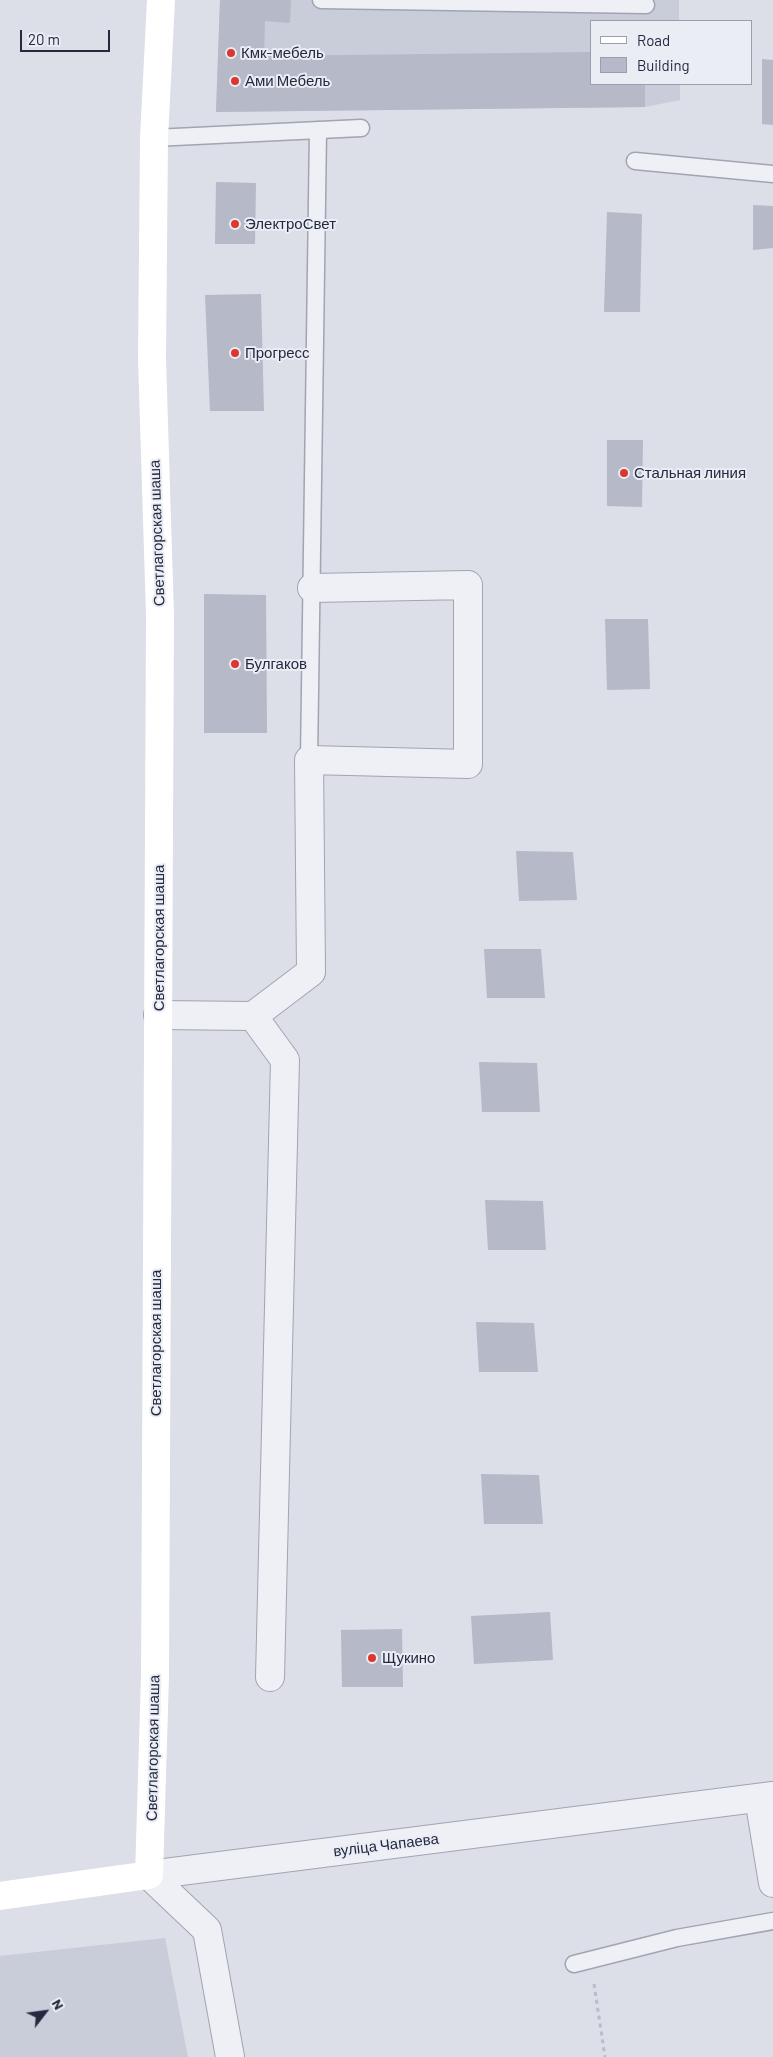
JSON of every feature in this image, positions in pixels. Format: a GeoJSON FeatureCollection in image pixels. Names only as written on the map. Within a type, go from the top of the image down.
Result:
{"type":"FeatureCollection","features":[{"type":"Feature","properties":{"kind":"main road","name":"Светлагорская шаша"},"geometry":{"type":"LineString","coordinates":[[149,1876],[155,1666],[160,616],[152,359],[154,138],[161,0]]}},
{"type":"Feature","properties":{"kind":"main road","name":"вуліца Чапаева"},"geometry":{"type":"LineString","coordinates":[[0,1896],[149,1876]]}},
{"type":"Feature","properties":{"kind":"street"},"geometry":{"type":"LineString","coordinates":[[158,1015],[253,1016],[311,972],[309,760],[468,764],[468,585],[312,588]]}},
{"type":"Feature","properties":{"kind":"street"},"geometry":{"type":"LineString","coordinates":[[253,1016],[284,1060],[270,1677]]}},
{"type":"Feature","properties":{"kind":"street"},"geometry":{"type":"LineString","coordinates":[[766,1797],[773,1883]]}},
{"type":"Feature","properties":{"kind":"street","name":"вуліца Чапаева"},"geometry":{"type":"LineString","coordinates":[[149,1876],[766,1797]]}},
{"type":"Feature","properties":{"kind":"street"},"geometry":{"type":"LineString","coordinates":[[149,1876],[207,1930],[230,2057]]}},
{"type":"Feature","properties":{"kind":"lane"},"geometry":{"type":"LineString","coordinates":[[321,0],[646,6]]}},
{"type":"Feature","properties":{"kind":"lane"},"geometry":{"type":"LineString","coordinates":[[154,138],[361,128]]}},
{"type":"Feature","properties":{"kind":"lane"},"geometry":{"type":"LineString","coordinates":[[309,760],[318,130]]}},
{"type":"Feature","properties":{"kind":"lane"},"geometry":{"type":"LineString","coordinates":[[636,161],[773,174]]}},
{"type":"Feature","properties":{"kind":"lane"},"geometry":{"type":"LineString","coordinates":[[574,1964],[677,1938],[773,1921]]}},
{"type":"Feature","properties":{"kind":"path"},"geometry":{"type":"LineString","coordinates":[[590,1960],[605,2057]]}},
{"type":"Feature","properties":{"kind":"shaded area"},"geometry":{"type":"Polygon","coordinates":[[[220,0],[679,0],[679,20],[590,20],[590,85],[680,85],[680,100],[645,107],[216,112],[220,0]]]}},
{"type":"Feature","properties":{"kind":"shaded area"},"geometry":{"type":"Polygon","coordinates":[[[165,1938],[188,2057],[0,2057],[0,1956],[165,1938]]]}},
{"type":"Feature","properties":{"kind":"building"},"geometry":{"type":"Polygon","coordinates":[[[220,0],[291,0],[290,23],[265,21],[264,56],[590,52],[590,85],[645,85],[645,107],[216,112],[220,0]]]}},
{"type":"Feature","properties":{"kind":"building"},"geometry":{"type":"Polygon","coordinates":[[[762,59],[773,60],[773,125],[762,124],[762,59]]]}},
{"type":"Feature","properties":{"kind":"building","name":"ЭлектроСвет"},"geometry":{"type":"Polygon","coordinates":[[[216,182],[256,183],[255,244],[215,244],[216,182]]]}},
{"type":"Feature","properties":{"kind":"building"},"geometry":{"type":"Polygon","coordinates":[[[753,205],[773,206],[773,248],[753,250],[753,205]]]}},
{"type":"Feature","properties":{"kind":"building"},"geometry":{"type":"Polygon","coordinates":[[[607,212],[642,214],[640,312],[604,312],[607,212]]]}},
{"type":"Feature","properties":{"kind":"building","name":"Прогресс"},"geometry":{"type":"Polygon","coordinates":[[[261,294],[264,411],[210,411],[205,295],[261,294]]]}},
{"type":"Feature","properties":{"kind":"building"},"geometry":{"type":"Polygon","coordinates":[[[607,440],[643,440],[642,507],[607,506],[607,440]]]}},
{"type":"Feature","properties":{"kind":"building","name":"Булгаков"},"geometry":{"type":"Polygon","coordinates":[[[204,594],[266,595],[267,733],[204,733],[204,594]]]}},
{"type":"Feature","properties":{"kind":"building"},"geometry":{"type":"Polygon","coordinates":[[[605,619],[648,619],[650,689],[607,690],[605,619]]]}},
{"type":"Feature","properties":{"kind":"building"},"geometry":{"type":"Polygon","coordinates":[[[516,851],[573,852],[577,900],[519,901],[516,851]]]}},
{"type":"Feature","properties":{"kind":"building"},"geometry":{"type":"Polygon","coordinates":[[[484,949],[541,949],[545,998],[487,998],[484,949]]]}},
{"type":"Feature","properties":{"kind":"building"},"geometry":{"type":"Polygon","coordinates":[[[479,1062],[537,1063],[540,1112],[482,1112],[479,1062]]]}},
{"type":"Feature","properties":{"kind":"building"},"geometry":{"type":"Polygon","coordinates":[[[485,1200],[543,1201],[546,1250],[488,1250],[485,1200]]]}},
{"type":"Feature","properties":{"kind":"building"},"geometry":{"type":"Polygon","coordinates":[[[476,1322],[534,1323],[538,1372],[479,1372],[476,1322]]]}},
{"type":"Feature","properties":{"kind":"building"},"geometry":{"type":"Polygon","coordinates":[[[481,1474],[539,1475],[543,1524],[484,1524],[481,1474]]]}},
{"type":"Feature","properties":{"kind":"building"},"geometry":{"type":"Polygon","coordinates":[[[550,1612],[553,1660],[474,1664],[471,1616],[550,1612]]]}},
{"type":"Feature","properties":{"kind":"building","name":"Щукино"},"geometry":{"type":"Polygon","coordinates":[[[402,1629],[403,1687],[342,1687],[341,1630],[402,1629]]]}},
{"type":"Feature","properties":{"kind":"place","name":"Кмк-мебель"},"geometry":{"type":"Point","coordinates":[231,53]}},
{"type":"Feature","properties":{"kind":"place","name":"Ами Мебель"},"geometry":{"type":"Point","coordinates":[235,81]}},
{"type":"Feature","properties":{"kind":"place","name":"ЭлектроСвет"},"geometry":{"type":"Point","coordinates":[235,224]}},
{"type":"Feature","properties":{"kind":"place","name":"Прогресс"},"geometry":{"type":"Point","coordinates":[235,353]}},
{"type":"Feature","properties":{"kind":"place","name":"Стальная линия"},"geometry":{"type":"Point","coordinates":[624,473]}},
{"type":"Feature","properties":{"kind":"place","name":"Булгаков"},"geometry":{"type":"Point","coordinates":[235,664]}},
{"type":"Feature","properties":{"kind":"place","name":"Щукино"},"geometry":{"type":"Point","coordinates":[372,1658]}}]}
